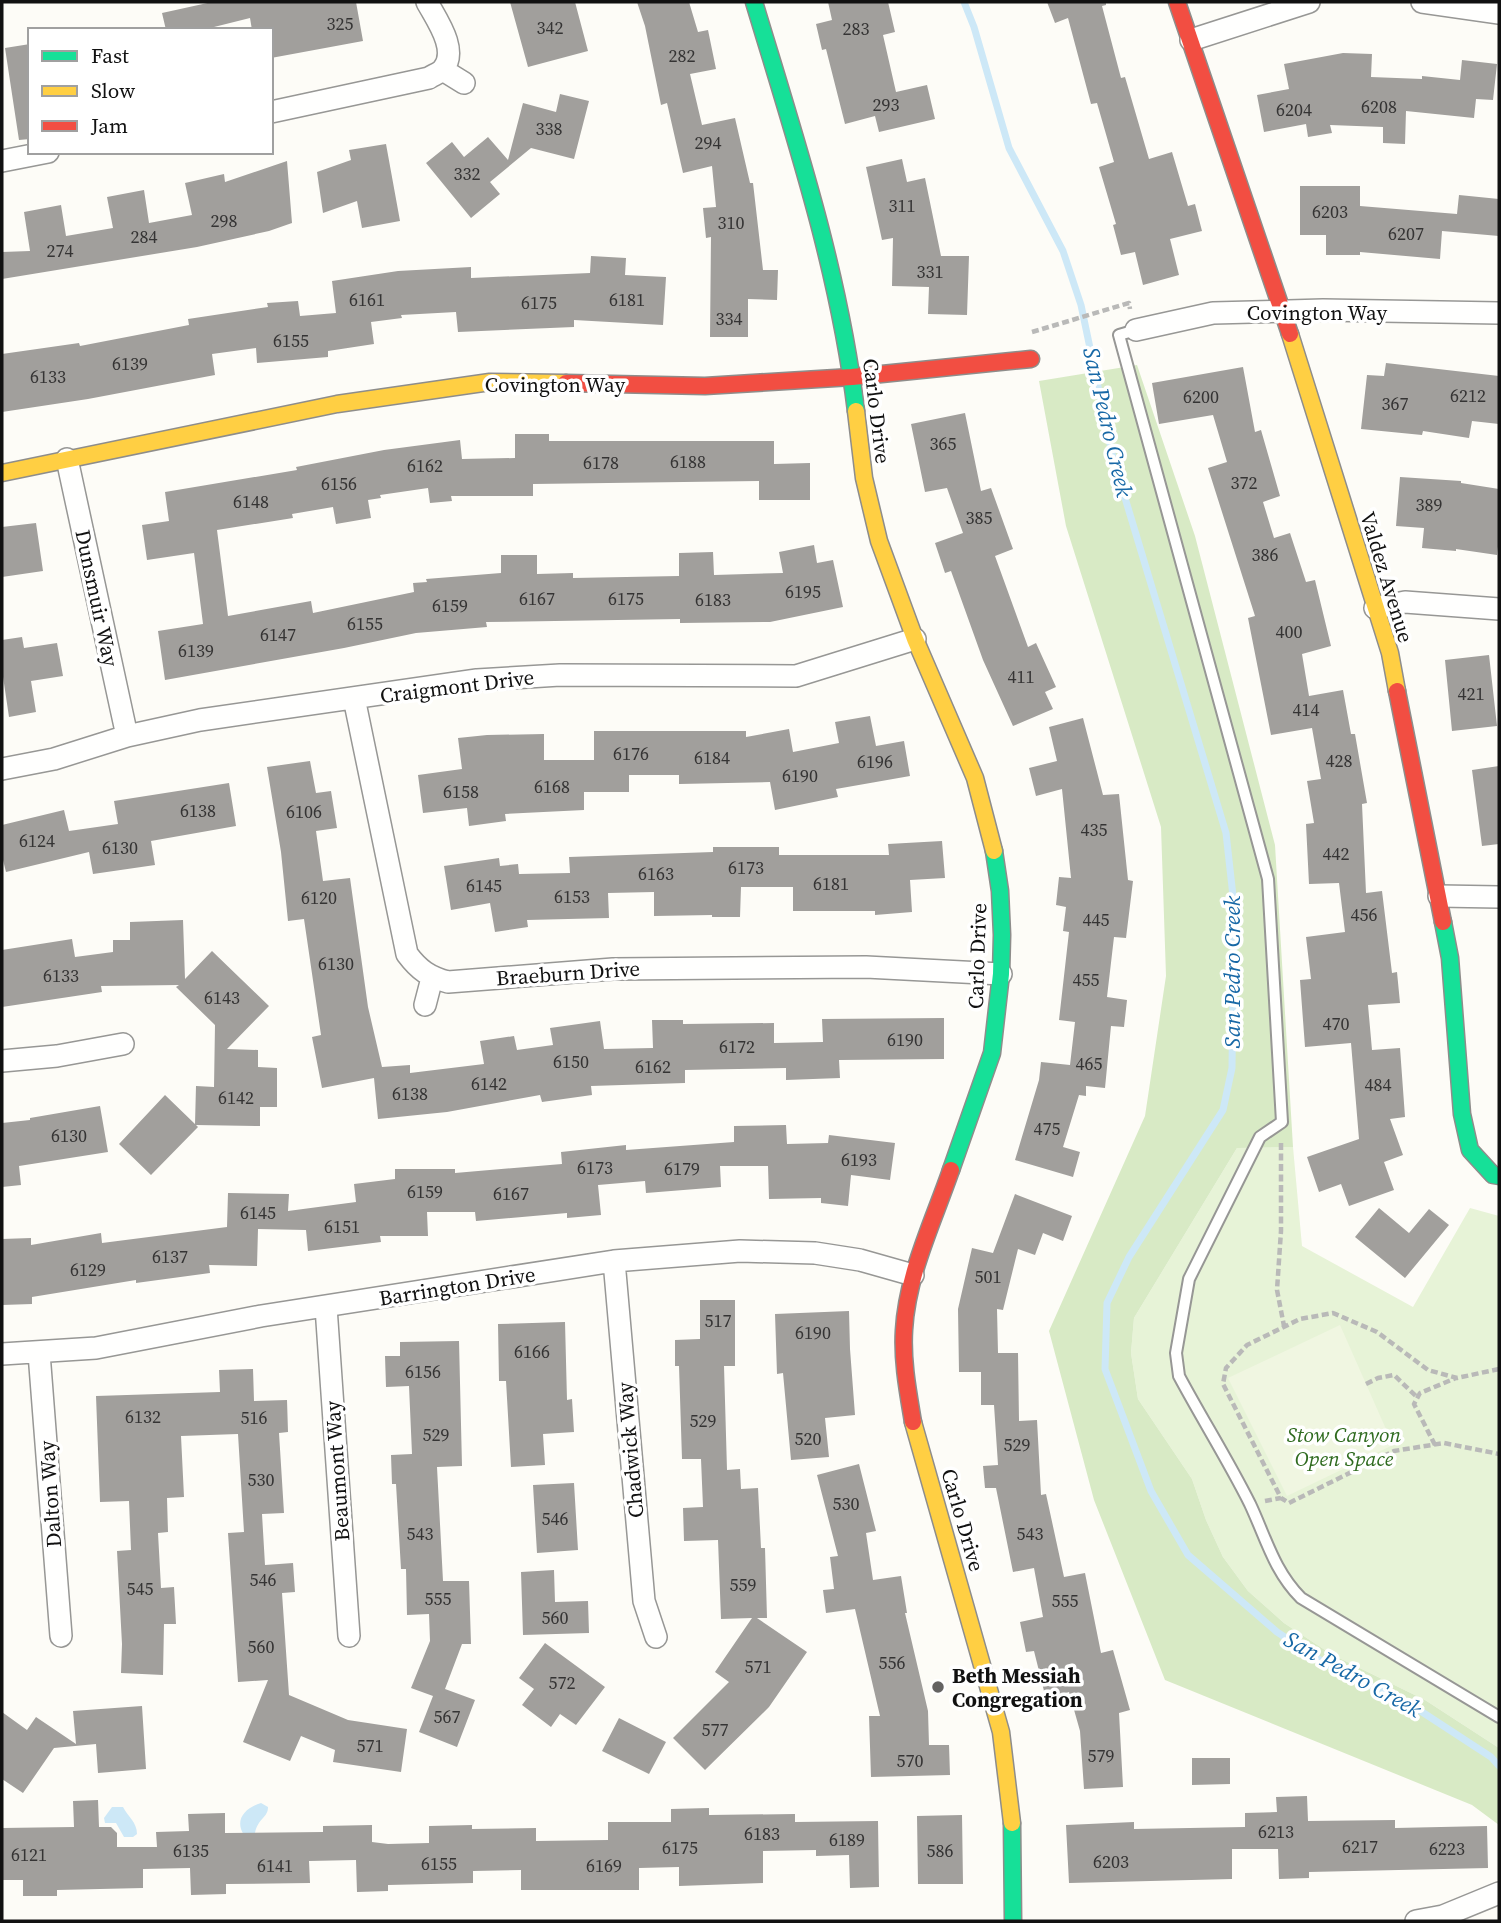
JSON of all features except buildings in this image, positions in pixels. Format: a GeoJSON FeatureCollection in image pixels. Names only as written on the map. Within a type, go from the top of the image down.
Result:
{"type":"FeatureCollection","features":[{"type":"Feature","properties":{"kind":"street"},"geometry":{"type":"LineString","coordinates":[[273,112],[429,78],[443,70],[449,57],[445,35],[427,2]]}},
{"type":"Feature","properties":{"kind":"street","name":"Carlo Drive"},"geometry":{"type":"LineString","coordinates":[[754,2],[820,220],[833,272],[852,377],[864,478],[879,541],[915,639],[975,778],[991,836],[1000,891],[1001,974],[992,1053],[914,1275],[904,1330],[906,1377],[913,1422],[1001,1732],[1010,1791],[1014,1844],[1013,1921]]}},
{"type":"Feature","properties":{"kind":"street","name":"Valdez Avenue"},"geometry":{"type":"LineString","coordinates":[[1177,2],[1282,312],[1390,653],[1450,958],[1462,1114],[1470,1150],[1496,1176]]}},
{"type":"Feature","properties":{"kind":"street"},"geometry":{"type":"LineString","coordinates":[[1191,40],[1309,2]]}},
{"type":"Feature","properties":{"kind":"street"},"geometry":{"type":"LineString","coordinates":[[1422,2],[1499,13]]}},
{"type":"Feature","properties":{"kind":"street"},"geometry":{"type":"LineString","coordinates":[[443,70],[464,83]]}},
{"type":"Feature","properties":{"kind":"street"},"geometry":{"type":"LineString","coordinates":[[2,161],[38,154]]}},
{"type":"Feature","properties":{"kind":"street","name":"Covington Way"},"geometry":{"type":"LineString","coordinates":[[1136,330],[1213,313],[1499,313]]}},
{"type":"Feature","properties":{"kind":"street","name":"Covington Way"},"geometry":{"type":"LineString","coordinates":[[2,473],[337,404],[490,382],[705,386],[852,377],[1031,359]]}},
{"type":"Feature","properties":{"kind":"street","name":"Dunsmuir Way"},"geometry":{"type":"LineString","coordinates":[[67,459],[127,736]]}},
{"type":"Feature","properties":{"kind":"street"},"geometry":{"type":"LineString","coordinates":[[1375,608],[1405,602],[1499,608]]}},
{"type":"Feature","properties":{"kind":"street","name":"Craigmont Drive"},"geometry":{"type":"LineString","coordinates":[[2,769],[54,760],[127,736],[200,720],[477,680],[560,675],[796,676],[915,639]]}},
{"type":"Feature","properties":{"kind":"street"},"geometry":{"type":"LineString","coordinates":[[355,698],[407,954],[418,968],[432,978],[425,1005]]}},
{"type":"Feature","properties":{"kind":"street"},"geometry":{"type":"LineString","coordinates":[[1439,896],[1499,897]]}},
{"type":"Feature","properties":{"kind":"street","name":"Braeburn Drive"},"geometry":{"type":"LineString","coordinates":[[432,978],[448,982],[613,968],[852,967],[1001,974]]}},
{"type":"Feature","properties":{"kind":"street"},"geometry":{"type":"LineString","coordinates":[[2,1061],[57,1056],[123,1044]]}},
{"type":"Feature","properties":{"kind":"street","name":"Barrington Drive"},"geometry":{"type":"LineString","coordinates":[[2,1354],[96,1348],[326,1307],[614,1261],[740,1251],[816,1253],[860,1260],[914,1275]]}},
{"type":"Feature","properties":{"kind":"street","name":"Chadwick Way"},"geometry":{"type":"LineString","coordinates":[[614,1261],[643,1601],[656,1637]]}},
{"type":"Feature","properties":{"kind":"street","name":"Beaumont Way"},"geometry":{"type":"LineString","coordinates":[[326,1307],[349,1636]]}},
{"type":"Feature","properties":{"kind":"street","name":"Dalton Way"},"geometry":{"type":"LineString","coordinates":[[39,1353],[61,1636]]}},
{"type":"Feature","properties":{"kind":"street"},"geometry":{"type":"LineString","coordinates":[[1416,1921],[1443,1916],[1499,1894]]}},
{"type":"Feature","properties":{"kind":"lane"},"geometry":{"type":"LineString","coordinates":[[1136,330],[1119,335],[1268,880],[1282,1122],[1260,1137],[1189,1279],[1175,1353],[1179,1376],[1250,1504],[1279,1572],[1289,1587],[1301,1598],[1499,1717]]}},
{"type":"Feature","properties":{"kind":"path"},"geometry":{"type":"LineString","coordinates":[[1049,325],[1093,313]]}},
{"type":"Feature","properties":{"kind":"path"},"geometry":{"type":"LineString","coordinates":[[1282,1122],[1281,1231],[1277,1290],[1284,1326]]}},
{"type":"Feature","properties":{"kind":"path"},"geometry":{"type":"LineString","coordinates":[[1457,1378],[1428,1370],[1377,1332],[1333,1312],[1300,1319],[1247,1345],[1226,1368],[1223,1384],[1281,1498],[1289,1503],[1395,1451],[1444,1443],[1499,1454]]}},
{"type":"Feature","properties":{"kind":"path"},"geometry":{"type":"LineString","coordinates":[[1435,1445],[1415,1404],[1420,1393],[1457,1378],[1499,1369]]}},
{"type":"Feature","properties":{"kind":"path"},"geometry":{"type":"LineString","coordinates":[[1366,1384],[1378,1378],[1395,1376],[1418,1398]]}},
{"type":"Feature","properties":{"kind":"green space"},"geometry":{"type":"Polygon","coordinates":[[[1137,365],[1195,536],[1275,845],[1293,1147],[1237,1148],[1134,1318],[1131,1353],[1138,1399],[1192,1479],[1206,1520],[1223,1557],[1248,1591],[1284,1623],[1331,1654],[1425,1700],[1499,1748],[1499,1825],[1472,1805],[1165,1680],[1094,1500],[1049,1331],[1145,1116],[1166,976],[1161,827],[1066,526],[1039,381],[1137,365]]]}},
{"type":"Feature","properties":{"kind":"green space","name":"Stow Canyon Open Space"},"geometry":{"type":"Polygon","coordinates":[[[1293,1147],[1302,1246],[1413,1307],[1470,1208],[1499,1216],[1499,1748],[1425,1700],[1331,1654],[1284,1623],[1248,1591],[1223,1557],[1206,1520],[1192,1479],[1138,1399],[1131,1353],[1134,1318],[1237,1148],[1293,1147]]]}},
{"type":"Feature","properties":{"kind":"green space"},"geometry":{"type":"Polygon","coordinates":[[[1340,1325],[1393,1445],[1287,1496],[1228,1378],[1340,1325]]]}},
{"type":"Feature","properties":{"kind":"water"},"geometry":{"type":"Polygon","coordinates":[[[261,1803],[268,1807],[266,1814],[255,1833],[244,1835],[240,1824],[243,1815],[261,1803]]]}},
{"type":"Feature","properties":{"kind":"water"},"geometry":{"type":"Polygon","coordinates":[[[112,1807],[123,1807],[134,1823],[137,1834],[124,1837],[116,1823],[105,1823],[104,1818],[112,1807]]]}},
{"type":"Feature","properties":{"kind":"waterway","name":"San Pedro Creek"},"geometry":{"type":"LineString","coordinates":[[964,2],[974,27],[1009,148],[1063,251],[1081,305],[1113,458],[1226,833],[1234,905],[1232,1068],[1223,1110],[1129,1257],[1107,1303],[1105,1369],[1151,1491],[1188,1555],[1277,1632],[1326,1664],[1419,1710],[1491,1757],[1499,1766]]}},
{"type":"Feature","properties":{"kind":"traffic: fast"},"geometry":{"type":"LineString","coordinates":[[754,2],[827,255],[839,307],[856,411]]}},
{"type":"Feature","properties":{"kind":"traffic: fast"},"geometry":{"type":"LineString","coordinates":[[951,1170],[992,1053],[1001,974],[1002,935],[1000,891],[994,851]]}},
{"type":"Feature","properties":{"kind":"traffic: fast"},"geometry":{"type":"LineString","coordinates":[[1443,922],[1450,958],[1462,1114],[1470,1150],[1493,1175],[1499,1176]]}},
{"type":"Feature","properties":{"kind":"traffic: fast"},"geometry":{"type":"LineString","coordinates":[[1012,1823],[1013,1921]]}},
{"type":"Feature","properties":{"kind":"traffic: slow"},"geometry":{"type":"LineString","coordinates":[[1290,334],[1390,653],[1397,691]]}},
{"type":"Feature","properties":{"kind":"traffic: slow"},"geometry":{"type":"LineString","coordinates":[[2,473],[337,404],[490,382],[566,383]]}},
{"type":"Feature","properties":{"kind":"traffic: slow"},"geometry":{"type":"LineString","coordinates":[[856,411],[864,478],[879,541],[915,639],[975,778],[994,851]]}},
{"type":"Feature","properties":{"kind":"traffic: slow"},"geometry":{"type":"LineString","coordinates":[[913,1422],[1001,1732],[1012,1823]]}},
{"type":"Feature","properties":{"kind":"traffic: jam"},"geometry":{"type":"LineString","coordinates":[[1177,2],[1290,334]]}},
{"type":"Feature","properties":{"kind":"traffic: jam"},"geometry":{"type":"LineString","coordinates":[[566,383],[705,386],[852,377],[1031,359]]}},
{"type":"Feature","properties":{"kind":"traffic: jam"},"geometry":{"type":"LineString","coordinates":[[1397,691],[1443,922]]}},
{"type":"Feature","properties":{"kind":"traffic: jam"},"geometry":{"type":"LineString","coordinates":[[913,1422],[904,1353],[906,1309],[915,1269],[951,1170]]}},
{"type":"Feature","properties":{"kind":"place","name":"Beth Messiah Congregation"},"geometry":{"type":"Point","coordinates":[938,1687]}}]}
